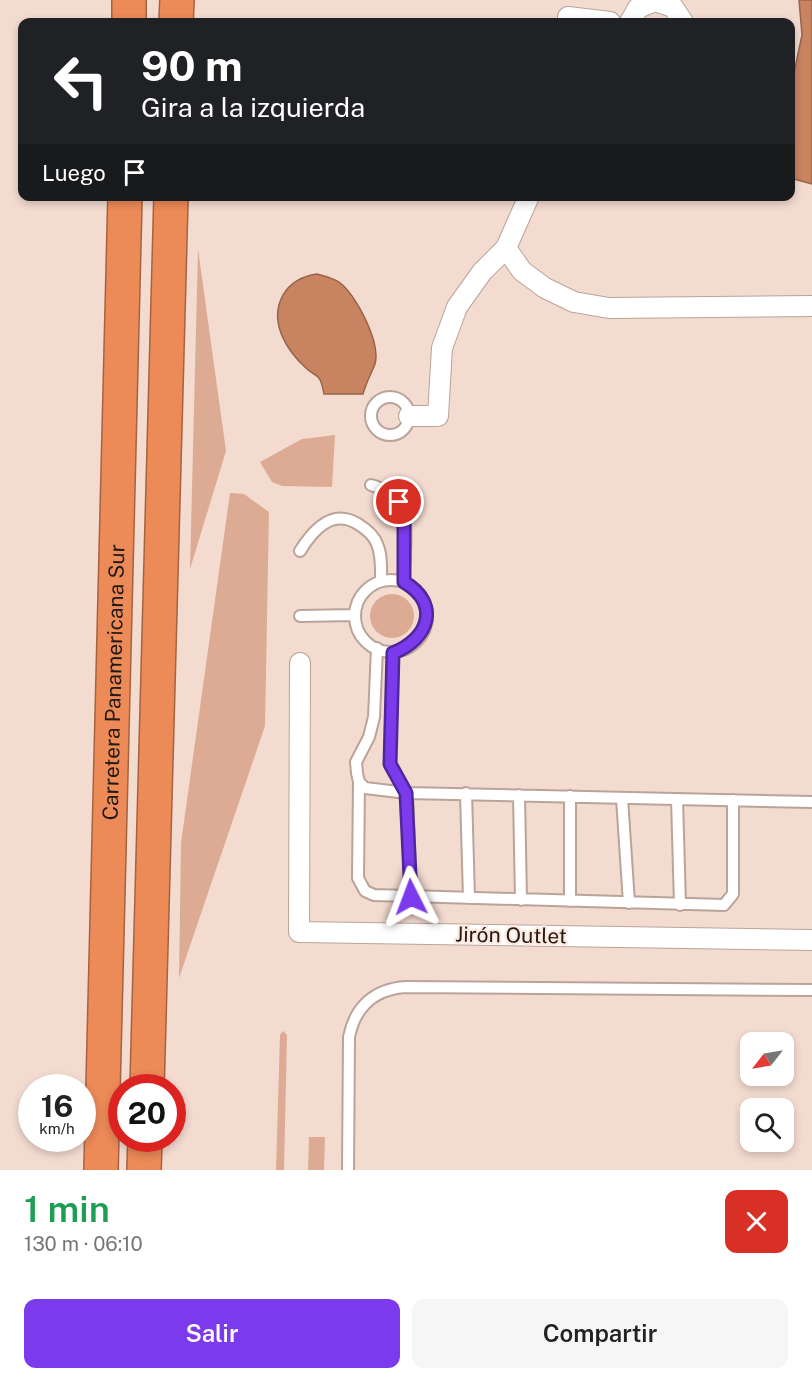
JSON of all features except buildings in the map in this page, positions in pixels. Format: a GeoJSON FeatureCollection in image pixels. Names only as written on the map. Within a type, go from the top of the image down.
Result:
{"type":"FeatureCollection","features":[{"type":"Feature","properties":{"kind":"highway"},"geometry":{"type":"LineString","coordinates":[[129,0],[129,18]]}},
{"type":"Feature","properties":{"kind":"highway"},"geometry":{"type":"LineString","coordinates":[[176,18],[177,0]]}},
{"type":"Feature","properties":{"kind":"highway","name":"Carretera Panamericana Sur"},"geometry":{"type":"LineString","coordinates":[[101,1170],[124,201]]}},
{"type":"Feature","properties":{"kind":"highway","name":"Carretera Panamericana Sur"},"geometry":{"type":"LineString","coordinates":[[147,1074],[171,201]]}},
{"type":"Feature","properties":{"kind":"highway"},"geometry":{"type":"LineString","coordinates":[[144,1170],[145,1152]]}},
{"type":"Feature","properties":{"kind":"street"},"geometry":{"type":"LineString","coordinates":[[632,18],[638,8],[655,1],[674,7],[681,18]]}},
{"type":"Feature","properties":{"kind":"street"},"geometry":{"type":"LineString","coordinates":[[568,13],[591,18]]}},
{"type":"Feature","properties":{"kind":"street"},"geometry":{"type":"LineString","coordinates":[[409,416],[438,416],[442,348],[456,307],[482,272],[506,248],[528,201]]}},
{"type":"Feature","properties":{"kind":"street"},"geometry":{"type":"LineString","coordinates":[[506,248],[522,271],[545,288],[573,302],[609,308],[812,306]]}},
{"type":"Feature","properties":{"kind":"street","name":"Jirón Outlet"},"geometry":{"type":"LineString","coordinates":[[300,663],[298,932],[812,940]]}},
{"type":"Feature","properties":{"kind":"lane"},"geometry":{"type":"LineString","coordinates":[[371,485],[390,494],[399,502],[404,515],[404,582]]}},
{"type":"Feature","properties":{"kind":"lane"},"geometry":{"type":"LineString","coordinates":[[300,551],[310,534],[323,523],[337,517],[351,519],[373,536],[378,545],[381,581]]}},
{"type":"Feature","properties":{"kind":"lane"},"geometry":{"type":"LineString","coordinates":[[381,581],[404,582],[421,596],[427,618],[424,630],[417,640],[393,653],[377,648],[363,638],[357,627],[355,615],[363,594],[381,581]]}},
{"type":"Feature","properties":{"kind":"lane"},"geometry":{"type":"LineString","coordinates":[[300,616],[355,615]]}},
{"type":"Feature","properties":{"kind":"lane"},"geometry":{"type":"LineString","coordinates":[[377,648],[374,717],[369,737],[356,762],[358,782],[357,878],[361,886],[374,895],[718,906],[729,901],[733,894],[734,800]]}},
{"type":"Feature","properties":{"kind":"lane"},"geometry":{"type":"LineString","coordinates":[[393,653],[390,764],[406,793],[411,897]]}},
{"type":"Feature","properties":{"kind":"lane"},"geometry":{"type":"LineString","coordinates":[[358,782],[365,788],[406,793],[812,802]]}},
{"type":"Feature","properties":{"kind":"lane"},"geometry":{"type":"LineString","coordinates":[[466,793],[469,898]]}},
{"type":"Feature","properties":{"kind":"lane"},"geometry":{"type":"LineString","coordinates":[[519,795],[521,900]]}},
{"type":"Feature","properties":{"kind":"lane"},"geometry":{"type":"LineString","coordinates":[[570,796],[570,902]]}},
{"type":"Feature","properties":{"kind":"lane"},"geometry":{"type":"LineString","coordinates":[[622,798],[629,903]]}},
{"type":"Feature","properties":{"kind":"lane"},"geometry":{"type":"LineString","coordinates":[[677,799],[680,905]]}},
{"type":"Feature","properties":{"kind":"lane"},"geometry":{"type":"LineString","coordinates":[[348,1170],[351,1024],[364,1003],[384,991],[406,987],[812,990]]}},
{"type":"Feature","properties":{"kind":"shaded area"},"geometry":{"type":"Polygon","coordinates":[[[799,0],[812,0],[812,184],[795,179],[795,68],[802,35],[799,0]]]}},
{"type":"Feature","properties":{"kind":"shaded area"},"geometry":{"type":"Polygon","coordinates":[[[198,249],[226,451],[190,569],[198,249]]]}},
{"type":"Feature","properties":{"kind":"shaded area"},"geometry":{"type":"Polygon","coordinates":[[[317,274],[337,281],[346,288],[371,332],[376,355],[375,364],[363,394],[324,394],[317,376],[293,354],[282,335],[278,315],[283,295],[297,281],[317,274]]]}},
{"type":"Feature","properties":{"kind":"shaded area"},"geometry":{"type":"Polygon","coordinates":[[[335,435],[332,487],[282,486],[272,482],[260,462],[302,439],[335,435]]]}},
{"type":"Feature","properties":{"kind":"shaded area"},"geometry":{"type":"Polygon","coordinates":[[[230,493],[244,494],[269,512],[265,726],[179,978],[181,843],[230,493]]]}},
{"type":"Feature","properties":{"kind":"shaded area"},"geometry":{"type":"Polygon","coordinates":[[[392,594],[401,595],[408,600],[413,607],[413,625],[408,632],[401,637],[392,638],[383,637],[376,632],[371,625],[370,616],[371,607],[376,600],[383,595],[392,594]]]}},
{"type":"Feature","properties":{"kind":"shaded area"},"geometry":{"type":"Polygon","coordinates":[[[283,1031],[287,1035],[284,1170],[276,1170],[280,1035],[283,1031]]]}},
{"type":"Feature","properties":{"kind":"shaded area"},"geometry":{"type":"Polygon","coordinates":[[[309,1137],[325,1137],[324,1170],[308,1170],[309,1137]]]}},
{"type":"Feature","properties":{"kind":"route"},"geometry":{"type":"LineString","coordinates":[[399,502],[404,515],[404,582],[421,596],[427,618],[424,630],[417,640],[407,648],[393,653],[391,680],[390,764],[406,793],[411,897]]}}]}
